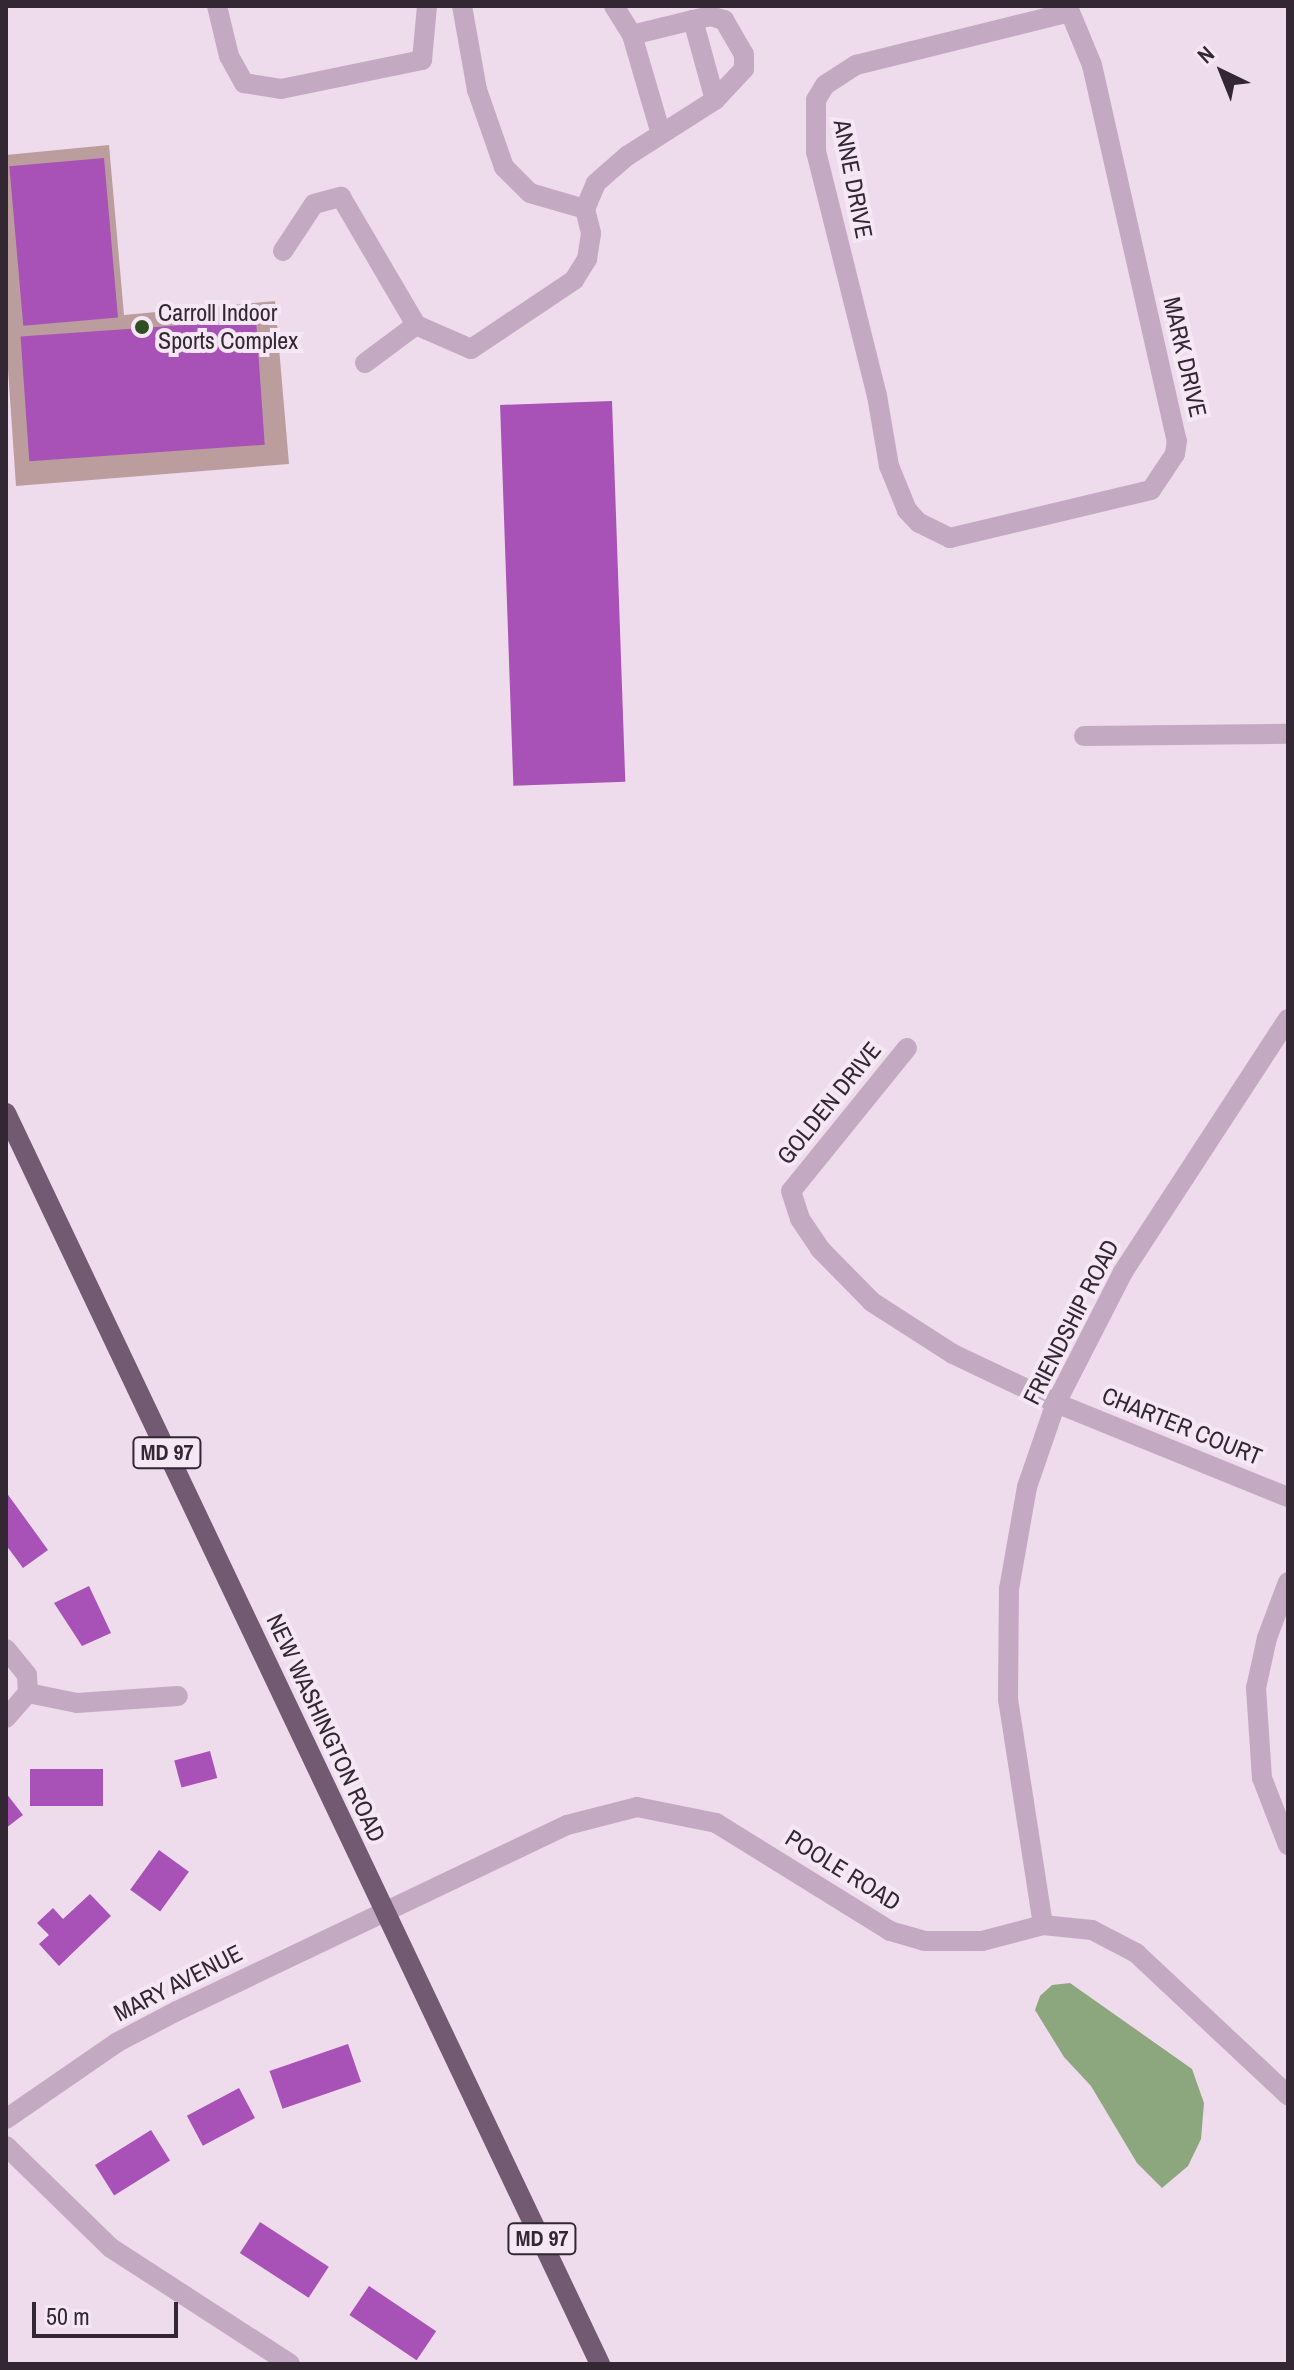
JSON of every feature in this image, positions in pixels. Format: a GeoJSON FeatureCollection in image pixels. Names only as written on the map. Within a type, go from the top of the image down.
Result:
{"type":"FeatureCollection","features":[{"type":"Feature","properties":{"kind":"main road","name":"NEW WASHINGTON ROAD"},"geometry":{"type":"LineString","coordinates":[[6,1113],[600,2364]]}},
{"type":"Feature","properties":{"kind":"street"},"geometry":{"type":"LineString","coordinates":[[217,6],[229,56],[244,83],[281,89],[375,74],[422,60],[427,6]]}},
{"type":"Feature","properties":{"kind":"street"},"geometry":{"type":"LineString","coordinates":[[462,6],[477,90],[504,167],[530,193],[585,209]]}},
{"type":"Feature","properties":{"kind":"street"},"geometry":{"type":"LineString","coordinates":[[614,6],[632,35],[660,131]]}},
{"type":"Feature","properties":{"kind":"street","name":"ANNE DRIVE"},"geometry":{"type":"LineString","coordinates":[[877,396],[816,152],[816,100],[825,85],[856,65],[1015,15],[1066,9]]}},
{"type":"Feature","properties":{"kind":"street","name":"MARK DRIVE"},"geometry":{"type":"LineString","coordinates":[[877,396],[889,466],[907,510],[919,523],[950,538],[1151,490],[1172,466],[1177,441],[1092,65],[1066,9]]}},
{"type":"Feature","properties":{"kind":"street"},"geometry":{"type":"LineString","coordinates":[[283,251],[314,204],[341,197],[416,325],[471,349],[574,280],[587,259],[591,233],[585,209],[596,183],[660,131],[715,100],[744,69],[744,54],[724,20],[693,20],[632,35]]}},
{"type":"Feature","properties":{"kind":"street"},"geometry":{"type":"LineString","coordinates":[[693,20],[715,100]]}},
{"type":"Feature","properties":{"kind":"street"},"geometry":{"type":"LineString","coordinates":[[365,363],[416,325]]}},
{"type":"Feature","properties":{"kind":"street"},"geometry":{"type":"LineString","coordinates":[[1084,736],[1288,734]]}},
{"type":"Feature","properties":{"kind":"street","name":"FRIENDSHIP ROAD"},"geometry":{"type":"LineString","coordinates":[[1043,1925],[1014,1751],[1006,1635],[1015,1541],[1056,1403],[1139,1245],[1288,1019]]}},
{"type":"Feature","properties":{"kind":"street","name":"GOLDEN DRIVE"},"geometry":{"type":"LineString","coordinates":[[791,1191],[907,1048]]}},
{"type":"Feature","properties":{"kind":"street","name":"CHARTER COURT"},"geometry":{"type":"LineString","coordinates":[[791,1191],[800,1219],[820,1249],[872,1302],[939,1347],[1056,1403],[1288,1497]]}},
{"type":"Feature","properties":{"kind":"street"},"geometry":{"type":"LineString","coordinates":[[1288,1582],[1267,1638],[1256,1688],[1262,1778],[1288,1845]]}},
{"type":"Feature","properties":{"kind":"street"},"geometry":{"type":"LineString","coordinates":[[6,1649],[27,1675],[28,1693],[6,1718]]}},
{"type":"Feature","properties":{"kind":"street"},"geometry":{"type":"LineString","coordinates":[[28,1693],[77,1703],[178,1696]]}},
{"type":"Feature","properties":{"kind":"street","name":"POOLE ROAD"},"geometry":{"type":"LineString","coordinates":[[385,1912],[576,1821],[637,1807],[716,1823],[861,1914],[924,1941],[982,1941],[1043,1925],[1092,1930],[1136,1953],[1288,2095]]}},
{"type":"Feature","properties":{"kind":"street","name":"MARY AVENUE"},"geometry":{"type":"LineString","coordinates":[[6,2119],[116,2043],[385,1912]]}},
{"type":"Feature","properties":{"kind":"street"},"geometry":{"type":"LineString","coordinates":[[6,2146],[77,2220],[111,2248],[290,2364]]}},
{"type":"Feature","properties":{"kind":"shaded area","name":"Carroll Indoor Sports Complex"},"geometry":{"type":"Polygon","coordinates":[[[109,145],[124,315],[275,301],[289,464],[16,486],[6,340],[6,155],[109,145]]]}},
{"type":"Feature","properties":{"kind":"shaded area"},"geometry":{"type":"Polygon","coordinates":[[[1070,1983],[1192,2069],[1204,2103],[1201,2139],[1188,2166],[1162,2188],[1137,2163],[1091,2086],[1064,2057],[1035,2010],[1040,1996],[1052,1985],[1070,1983]]]}},
{"type":"Feature","properties":{"kind":"building"},"geometry":{"type":"Polygon","coordinates":[[[104,158],[118,317],[23,326],[9,166],[104,158]]]}},
{"type":"Feature","properties":{"kind":"building"},"geometry":{"type":"Polygon","coordinates":[[[256,320],[265,445],[29,461],[21,336],[256,320]]]}},
{"type":"Feature","properties":{"kind":"building"},"geometry":{"type":"Polygon","coordinates":[[[612,401],[625,782],[513,786],[500,405],[612,401]]]}},
{"type":"Feature","properties":{"kind":"building"},"geometry":{"type":"Polygon","coordinates":[[[6,1492],[48,1550],[23,1568],[6,1545],[6,1492]]]}},
{"type":"Feature","properties":{"kind":"building"},"geometry":{"type":"Polygon","coordinates":[[[89,1586],[111,1633],[82,1646],[54,1603],[89,1586]]]}},
{"type":"Feature","properties":{"kind":"building"},"geometry":{"type":"Polygon","coordinates":[[[210,1751],[217,1778],[182,1788],[174,1761],[210,1751]]]}},
{"type":"Feature","properties":{"kind":"building"},"geometry":{"type":"Polygon","coordinates":[[[30,1769],[103,1769],[103,1806],[30,1806],[30,1769]]]}},
{"type":"Feature","properties":{"kind":"building"},"geometry":{"type":"Polygon","coordinates":[[[6,1793],[23,1815],[6,1828],[6,1793]]]}},
{"type":"Feature","properties":{"kind":"building"},"geometry":{"type":"Polygon","coordinates":[[[159,1850],[189,1872],[160,1911],[130,1890],[159,1850]]]}},
{"type":"Feature","properties":{"kind":"building"},"geometry":{"type":"Polygon","coordinates":[[[90,1894],[111,1916],[59,1966],[39,1944],[49,1935],[37,1923],[53,1908],[63,1919],[90,1894]]]}},
{"type":"Feature","properties":{"kind":"building"},"geometry":{"type":"Polygon","coordinates":[[[348,2044],[361,2082],[283,2109],[270,2071],[348,2044]]]}},
{"type":"Feature","properties":{"kind":"building"},"geometry":{"type":"Polygon","coordinates":[[[239,2088],[255,2118],[203,2146],[187,2116],[239,2088]]]}},
{"type":"Feature","properties":{"kind":"building"},"geometry":{"type":"Polygon","coordinates":[[[151,2130],[170,2161],[114,2196],[95,2165],[151,2130]]]}},
{"type":"Feature","properties":{"kind":"building"},"geometry":{"type":"Polygon","coordinates":[[[260,2222],[329,2267],[309,2298],[240,2253],[260,2222]]]}},
{"type":"Feature","properties":{"kind":"building"},"geometry":{"type":"Polygon","coordinates":[[[369,2286],[436,2331],[417,2360],[349,2315],[369,2286]]]}},
{"type":"Feature","properties":{"kind":"place","name":"Carroll Indoor Sports Complex"},"geometry":{"type":"Point","coordinates":[142,327]}}]}
